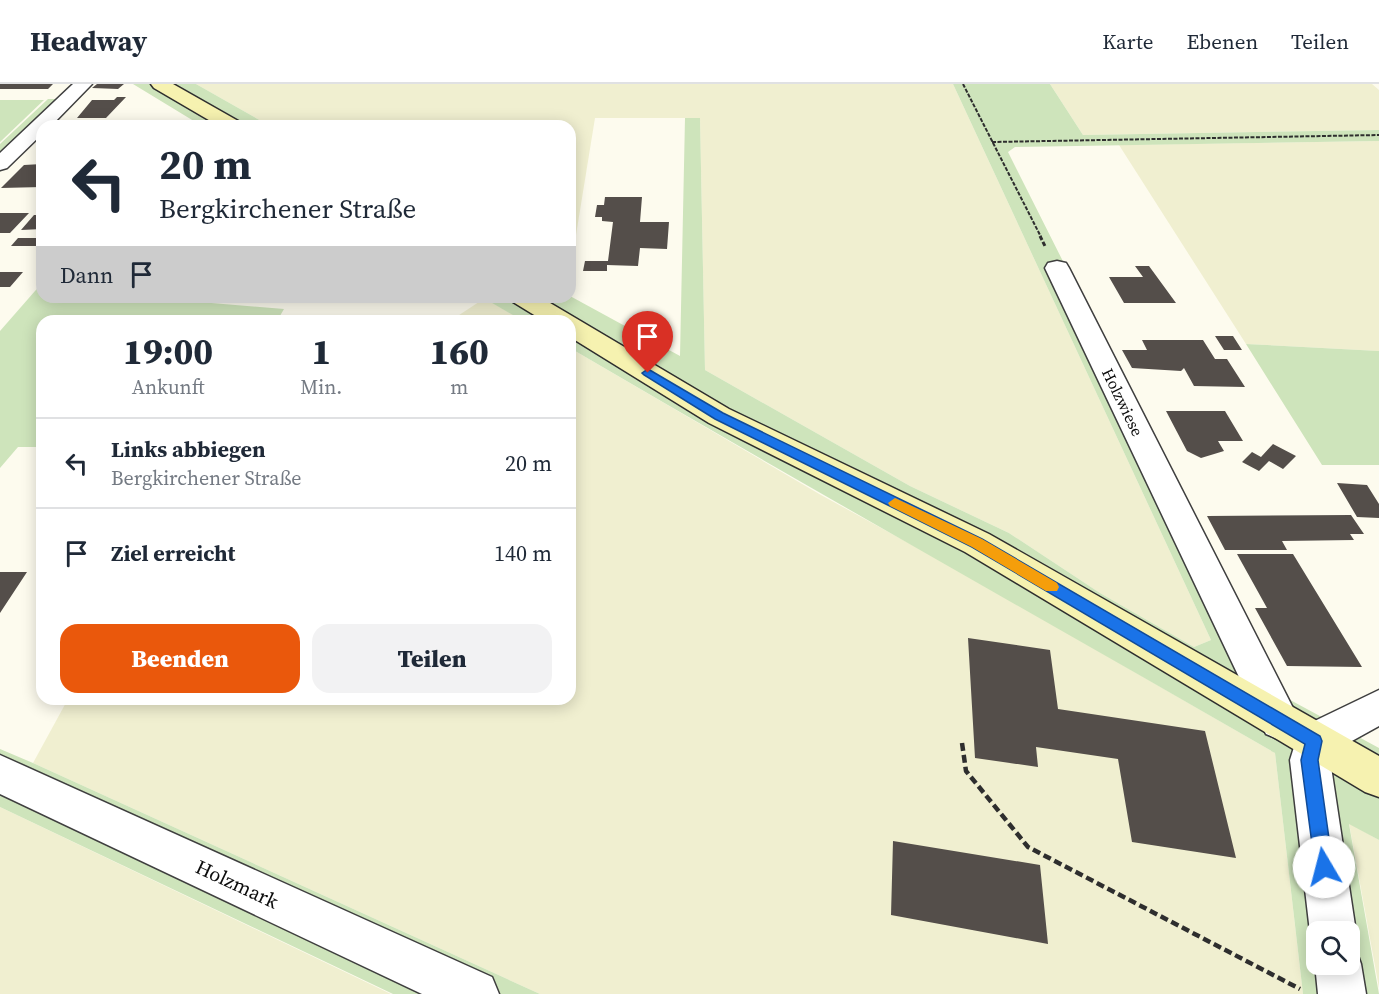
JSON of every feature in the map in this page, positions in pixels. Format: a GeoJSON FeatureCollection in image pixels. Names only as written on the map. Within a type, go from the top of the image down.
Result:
{"type":"FeatureCollection","features":[{"type":"Feature","properties":{"kind":"street"},"geometry":{"type":"LineString","coordinates":[[46,120],[83,84]]}},
{"type":"Feature","properties":{"kind":"street"},"geometry":{"type":"LineString","coordinates":[[160,84],[223,120]]}},
{"type":"Feature","properties":{"kind":"street"},"geometry":{"type":"LineString","coordinates":[[0,164],[36,129]]}},
{"type":"Feature","properties":{"kind":"street","name":"Holzwiese"},"geometry":{"type":"LineString","coordinates":[[1057,268],[1297,731]]}},
{"type":"Feature","properties":{"kind":"street"},"geometry":{"type":"LineString","coordinates":[[532,303],[552,315]]}},
{"type":"Feature","properties":{"kind":"street"},"geometry":{"type":"LineString","coordinates":[[576,330],[719,416],[977,543],[1379,778]]}},
{"type":"Feature","properties":{"kind":"street"},"geometry":{"type":"LineString","coordinates":[[1297,731],[1379,707]]}},
{"type":"Feature","properties":{"kind":"street"},"geometry":{"type":"LineString","coordinates":[[1297,731],[1310,760],[1332,921]]}},
{"type":"Feature","properties":{"kind":"street","name":"Holzmark"},"geometry":{"type":"LineString","coordinates":[[0,774],[475,994]]}},
{"type":"Feature","properties":{"kind":"street"},"geometry":{"type":"LineString","coordinates":[[1339,975],[1342,994]]}},
{"type":"Feature","properties":{"kind":"path"},"geometry":{"type":"LineString","coordinates":[[963,84],[1057,268]]}},
{"type":"Feature","properties":{"kind":"path"},"geometry":{"type":"LineString","coordinates":[[992,142],[1379,135]]}},
{"type":"Feature","properties":{"kind":"path"},"geometry":{"type":"LineString","coordinates":[[962,743],[966,771],[1028,847],[1308,994]]}},
{"type":"Feature","properties":{"kind":"green space"},"geometry":{"type":"Polygon","coordinates":[[[133,84],[196,84],[259,120],[192,120],[133,84]]]}},
{"type":"Feature","properties":{"kind":"green space"},"geometry":{"type":"Polygon","coordinates":[[[196,84],[953,84],[1211,640],[1194,647],[1100,593],[1009,533],[910,486],[705,370],[700,118],[595,118],[576,235],[576,120],[259,120],[196,84]]]}},
{"type":"Feature","properties":{"kind":"green space"},"geometry":{"type":"Polygon","coordinates":[[[953,84],[1050,84],[1083,135],[1379,130],[1379,141],[1015,147],[1008,152],[1281,695],[1379,748],[1379,840],[1349,824],[1379,994],[1303,994],[1275,753],[576,351],[576,315],[513,315],[492,303],[576,303],[576,299],[680,356],[685,118],[700,118],[705,370],[910,486],[1009,533],[1100,593],[1194,647],[1211,640],[953,84]]]}},
{"type":"Feature","properties":{"kind":"green space"},"geometry":{"type":"Polygon","coordinates":[[[1050,84],[1372,84],[1379,90],[1379,130],[1083,135],[1050,84]]]}},
{"type":"Feature","properties":{"kind":"green space"},"geometry":{"type":"Polygon","coordinates":[[[48,99],[74,99],[49,120],[36,120],[36,136],[0,172],[0,144],[48,99]]]}},
{"type":"Feature","properties":{"kind":"green space"},"geometry":{"type":"Polygon","coordinates":[[[0,100],[44,100],[0,142],[0,100]]]}},
{"type":"Feature","properties":{"kind":"green space"},"geometry":{"type":"Polygon","coordinates":[[[1379,141],[1379,351],[1246,344],[1119,145],[1379,141]]]}},
{"type":"Feature","properties":{"kind":"green space"},"geometry":{"type":"Polygon","coordinates":[[[36,290],[36,303],[212,303],[284,309],[280,315],[36,315],[36,447],[18,447],[0,468],[0,331],[36,290]]]}},
{"type":"Feature","properties":{"kind":"green space"},"geometry":{"type":"Polygon","coordinates":[[[477,303],[493,303],[513,315],[459,315],[477,303]]]}},
{"type":"Feature","properties":{"kind":"green space"},"geometry":{"type":"Polygon","coordinates":[[[1246,344],[1379,351],[1379,465],[1322,465],[1246,344]]]}},
{"type":"Feature","properties":{"kind":"green space"},"geometry":{"type":"Polygon","coordinates":[[[576,352],[821,495],[956,569],[1275,753],[1303,994],[540,994],[33,763],[65,705],[576,705],[576,352]]]}},
{"type":"Feature","properties":{"kind":"green space"},"geometry":{"type":"Polygon","coordinates":[[[0,749],[540,994],[393,994],[0,807],[0,749]]]}},
{"type":"Feature","properties":{"kind":"green space"},"geometry":{"type":"Polygon","coordinates":[[[0,807],[391,994],[0,994],[0,807]]]}},
{"type":"Feature","properties":{"kind":"green space"},"geometry":{"type":"Polygon","coordinates":[[[1349,823],[1379,840],[1379,988],[1349,823]]]}},
{"type":"Feature","properties":{"kind":"building"},"geometry":{"type":"Polygon","coordinates":[[[0,84],[53,84],[48,89],[0,89],[0,84]]]}},
{"type":"Feature","properties":{"kind":"building"},"geometry":{"type":"Polygon","coordinates":[[[97,84],[124,84],[118,89],[92,88],[97,84]]]}},
{"type":"Feature","properties":{"kind":"building"},"geometry":{"type":"Polygon","coordinates":[[[117,97],[126,97],[106,118],[77,118],[92,100],[114,100],[117,97]]]}},
{"type":"Feature","properties":{"kind":"building"},"geometry":{"type":"Polygon","coordinates":[[[36,164],[36,187],[1,188],[24,165],[36,164]]]}},
{"type":"Feature","properties":{"kind":"building"},"geometry":{"type":"Polygon","coordinates":[[[605,197],[642,197],[640,222],[669,222],[667,249],[640,248],[638,266],[607,265],[607,271],[583,271],[585,261],[608,261],[613,222],[602,221],[602,217],[595,217],[597,205],[604,205],[605,197]]]}},
{"type":"Feature","properties":{"kind":"building"},"geometry":{"type":"Polygon","coordinates":[[[0,213],[29,213],[10,233],[0,233],[0,213]]]}},
{"type":"Feature","properties":{"kind":"building"},"geometry":{"type":"Polygon","coordinates":[[[34,215],[36,215],[36,229],[21,230],[34,215]]]}},
{"type":"Feature","properties":{"kind":"building"},"geometry":{"type":"Polygon","coordinates":[[[18,238],[36,238],[36,246],[11,246],[18,238]]]}},
{"type":"Feature","properties":{"kind":"building"},"geometry":{"type":"Polygon","coordinates":[[[1135,266],[1149,266],[1176,303],[1124,303],[1109,277],[1143,277],[1135,266]]]}},
{"type":"Feature","properties":{"kind":"building"},"geometry":{"type":"Polygon","coordinates":[[[0,272],[23,272],[10,287],[0,287],[0,272]]]}},
{"type":"Feature","properties":{"kind":"building"},"geometry":{"type":"Polygon","coordinates":[[[1215,336],[1233,336],[1242,350],[1224,350],[1215,336]]]}},
{"type":"Feature","properties":{"kind":"building"},"geometry":{"type":"Polygon","coordinates":[[[1142,340],[1203,340],[1215,359],[1227,359],[1245,387],[1194,386],[1184,368],[1181,371],[1132,368],[1122,350],[1147,350],[1142,340]]]}},
{"type":"Feature","properties":{"kind":"building"},"geometry":{"type":"Polygon","coordinates":[[[1166,411],[1225,411],[1243,441],[1218,441],[1224,451],[1201,458],[1187,451],[1166,411]]]}},
{"type":"Feature","properties":{"kind":"building"},"geometry":{"type":"Polygon","coordinates":[[[1273,444],[1296,456],[1283,469],[1269,461],[1259,471],[1242,462],[1252,452],[1261,457],[1273,444]]]}},
{"type":"Feature","properties":{"kind":"building"},"geometry":{"type":"Polygon","coordinates":[[[1337,483],[1367,485],[1379,504],[1379,518],[1357,517],[1337,483]]]}},
{"type":"Feature","properties":{"kind":"building"},"geometry":{"type":"Polygon","coordinates":[[[1351,515],[1364,534],[1350,534],[1354,540],[1282,541],[1287,550],[1225,550],[1207,516],[1351,515]]]}},
{"type":"Feature","properties":{"kind":"building"},"geometry":{"type":"Polygon","coordinates":[[[1237,554],[1293,554],[1362,667],[1287,666],[1255,608],[1267,608],[1237,554]]]}},
{"type":"Feature","properties":{"kind":"building"},"geometry":{"type":"Polygon","coordinates":[[[0,572],[27,572],[0,613],[0,572]]]}},
{"type":"Feature","properties":{"kind":"building"},"geometry":{"type":"Polygon","coordinates":[[[968,638],[1050,650],[1058,709],[1205,731],[1236,858],[1132,842],[1118,759],[1036,747],[1038,767],[975,758],[968,638]]]}},
{"type":"Feature","properties":{"kind":"building"},"geometry":{"type":"Polygon","coordinates":[[[893,841],[1040,865],[1048,944],[891,915],[893,841]]]}},
{"type":"Feature","properties":{"kind":"slow traffic"},"geometry":{"type":"LineString","coordinates":[[895,503],[977,543],[1052,587]]}},
{"type":"Feature","properties":{"kind":"route"},"geometry":{"type":"LineString","coordinates":[[648,373],[719,416],[977,543],[1314,741],[1310,760],[1324,867]]}}]}
